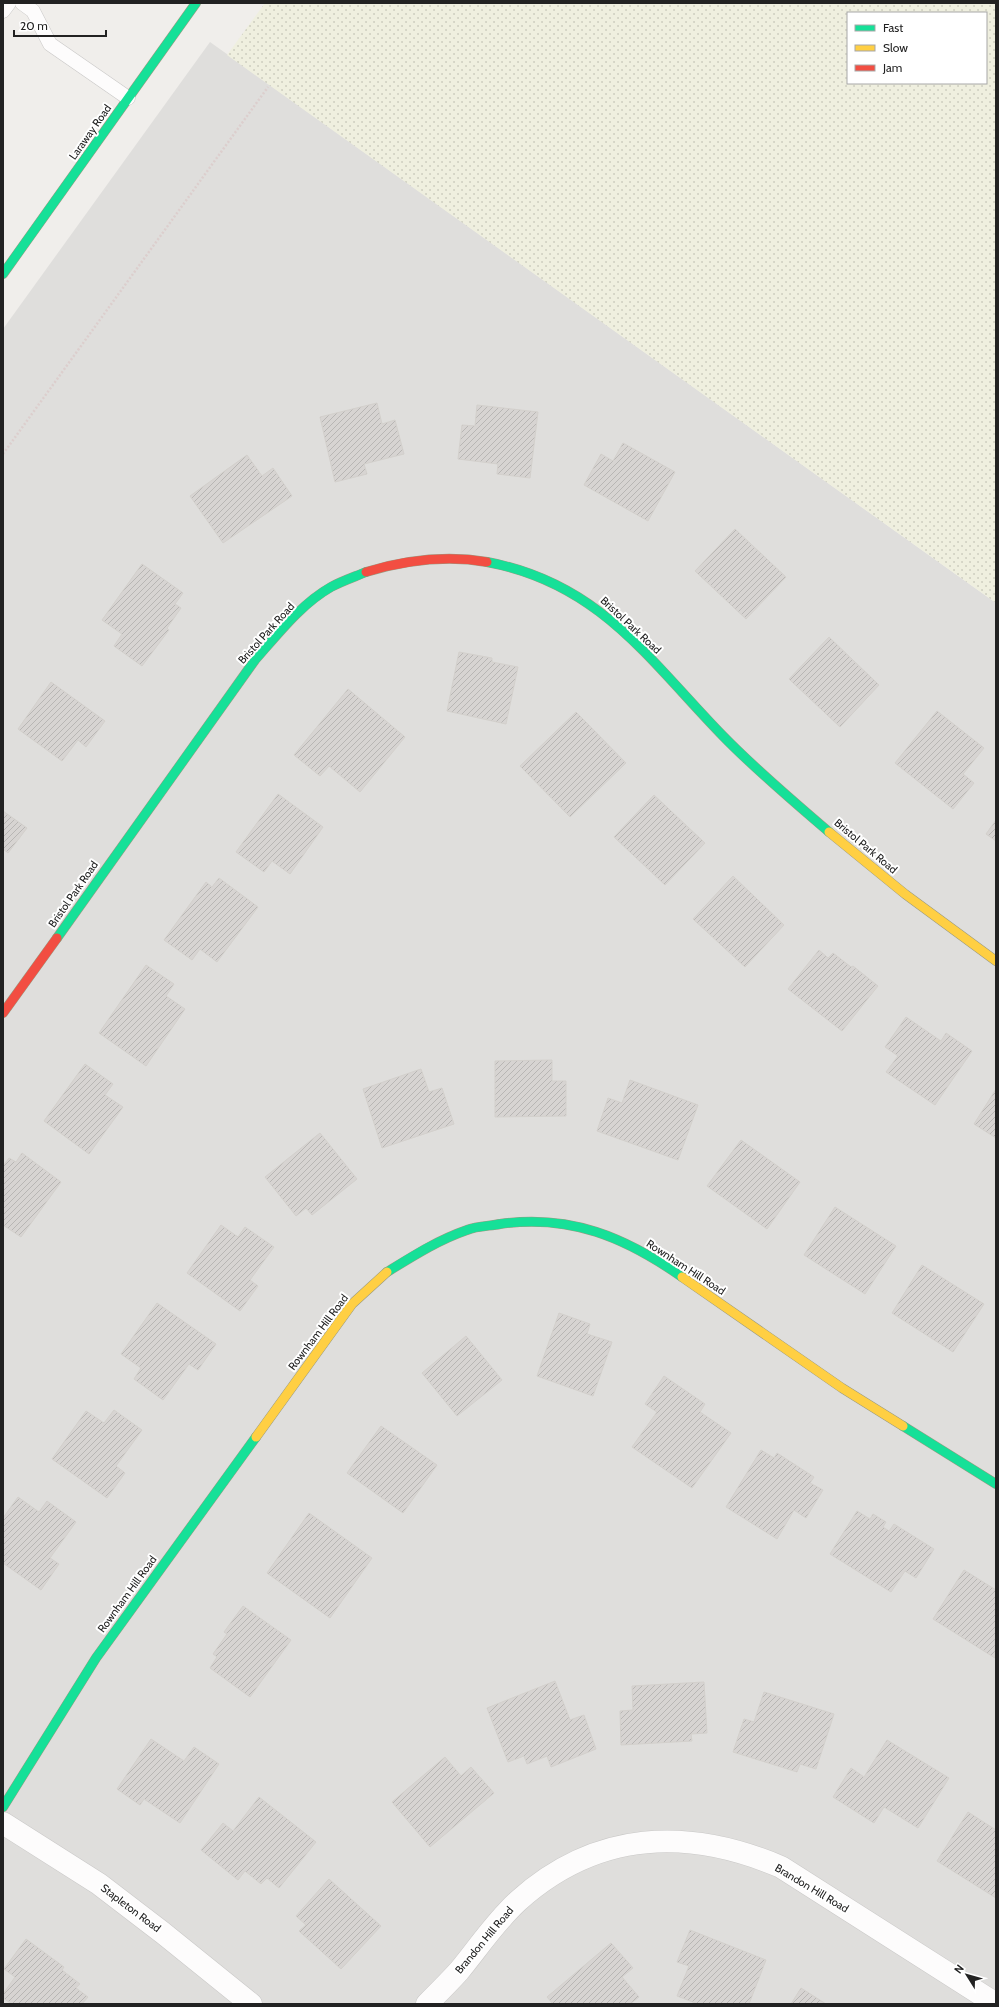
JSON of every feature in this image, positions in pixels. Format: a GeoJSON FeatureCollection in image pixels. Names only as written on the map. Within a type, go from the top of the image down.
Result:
{"type":"FeatureCollection","features":[{"type":"Feature","properties":{"kind":"street","name":"Laraway Road"},"geometry":{"type":"LineString","coordinates":[[3,274],[196,3]]}},
{"type":"Feature","properties":{"kind":"street","name":"Bristol Park Road"},"geometry":{"type":"LineString","coordinates":[[3,1012],[241,679],[269,644],[294,617],[330,588],[367,572],[411,560],[450,558],[488,561],[532,572],[576,594],[607,616],[739,751],[852,852],[927,911],[996,961]]}},
{"type":"Feature","properties":{"kind":"street","name":"Rownham Hill Road"},"geometry":{"type":"LineString","coordinates":[[3,1807],[96,1658],[352,1304],[384,1274],[428,1246],[469,1229],[510,1223],[546,1222],[579,1226],[613,1237],[652,1256],[842,1388],[996,1484]]}},
{"type":"Feature","properties":{"kind":"street","name":"Stapleton Road"},"geometry":{"type":"LineString","coordinates":[[3,1823],[99,1884],[251,2004]]}},
{"type":"Feature","properties":{"kind":"street","name":"Brandon Hill Road"},"geometry":{"type":"LineString","coordinates":[[427,2004],[458,1971],[498,1922],[518,1901],[552,1876],[578,1860],[601,1851],[635,1844],[667,1841],[694,1842],[723,1847],[751,1854],[781,1867],[996,2004]]}},
{"type":"Feature","properties":{"kind":"lane"},"geometry":{"type":"LineString","coordinates":[[3,11],[9,3]]}},
{"type":"Feature","properties":{"kind":"lane"},"geometry":{"type":"LineString","coordinates":[[22,3],[33,11],[50,44],[128,98]]}},
{"type":"Feature","properties":{"kind":"path"},"geometry":{"type":"LineString","coordinates":[[3,454],[268,87]]}},
{"type":"Feature","properties":{"kind":"shaded area"},"geometry":{"type":"Polygon","coordinates":[[[210,42],[996,603],[996,2004],[3,2004],[3,329],[210,42]]]}},
{"type":"Feature","properties":{"kind":"green space"},"geometry":{"type":"Polygon","coordinates":[[[265,3],[996,3],[996,603],[227,55],[265,3]]]}},
{"type":"Feature","properties":{"kind":"building"},"geometry":{"type":"Polygon","coordinates":[[[377,403],[382,424],[395,420],[404,454],[364,464],[367,474],[335,482],[320,417],[377,403]]]}},
{"type":"Feature","properties":{"kind":"building"},"geometry":{"type":"Polygon","coordinates":[[[477,405],[538,412],[530,478],[497,474],[498,464],[458,459],[462,425],[475,426],[477,405]]]}},
{"type":"Feature","properties":{"kind":"building"},"geometry":{"type":"Polygon","coordinates":[[[623,443],[675,472],[648,521],[584,485],[601,454],[613,461],[623,443]]]}},
{"type":"Feature","properties":{"kind":"building"},"geometry":{"type":"Polygon","coordinates":[[[247,455],[262,476],[273,468],[292,496],[223,543],[190,496],[247,455]]]}},
{"type":"Feature","properties":{"kind":"building"},"geometry":{"type":"Polygon","coordinates":[[[735,529],[786,577],[746,619],[695,571],[735,529]]]}},
{"type":"Feature","properties":{"kind":"building"},"geometry":{"type":"Polygon","coordinates":[[[142,564],[183,593],[175,604],[181,608],[167,628],[169,630],[142,666],[114,646],[122,634],[102,620],[142,564]]]}},
{"type":"Feature","properties":{"kind":"building"},"geometry":{"type":"Polygon","coordinates":[[[829,637],[879,685],[840,727],[789,679],[829,637]]]}},
{"type":"Feature","properties":{"kind":"building"},"geometry":{"type":"Polygon","coordinates":[[[459,652],[492,658],[492,662],[518,667],[506,724],[447,711],[459,652]]]}},
{"type":"Feature","properties":{"kind":"building"},"geometry":{"type":"Polygon","coordinates":[[[51,682],[105,721],[86,747],[78,740],[62,761],[18,729],[51,682]]]}},
{"type":"Feature","properties":{"kind":"building"},"geometry":{"type":"Polygon","coordinates":[[[348,689],[405,737],[360,792],[329,766],[320,776],[294,755],[348,689]]]}},
{"type":"Feature","properties":{"kind":"building"},"geometry":{"type":"Polygon","coordinates":[[[937,711],[984,748],[963,774],[974,783],[953,809],[895,763],[937,711]]]}},
{"type":"Feature","properties":{"kind":"building"},"geometry":{"type":"Polygon","coordinates":[[[576,712],[626,763],[570,817],[520,766],[576,712]]]}},
{"type":"Feature","properties":{"kind":"building"},"geometry":{"type":"Polygon","coordinates":[[[278,794],[323,827],[290,874],[272,861],[264,872],[236,852],[278,794]]]}},
{"type":"Feature","properties":{"kind":"building"},"geometry":{"type":"Polygon","coordinates":[[[654,795],[705,843],[665,885],[614,837],[654,795]]]}},
{"type":"Feature","properties":{"kind":"building"},"geometry":{"type":"Polygon","coordinates":[[[3,811],[27,828],[8,853],[3,849],[3,811]]]}},
{"type":"Feature","properties":{"kind":"building"},"geometry":{"type":"Polygon","coordinates":[[[996,820],[996,841],[986,834],[996,820]]]}},
{"type":"Feature","properties":{"kind":"building"},"geometry":{"type":"Polygon","coordinates":[[[733,876],[784,925],[745,967],[693,919],[733,876]]]}},
{"type":"Feature","properties":{"kind":"building"},"geometry":{"type":"Polygon","coordinates":[[[219,878],[258,907],[217,962],[200,949],[192,960],[164,940],[206,882],[212,887],[219,878]]]}},
{"type":"Feature","properties":{"kind":"building"},"geometry":{"type":"Polygon","coordinates":[[[819,950],[828,958],[833,953],[851,967],[853,966],[878,986],[842,1031],[788,989],[819,950]]]}},
{"type":"Feature","properties":{"kind":"building"},"geometry":{"type":"Polygon","coordinates":[[[146,965],[174,984],[166,996],[185,1009],[146,1066],[99,1033],[146,965]]]}},
{"type":"Feature","properties":{"kind":"building"},"geometry":{"type":"Polygon","coordinates":[[[906,1017],[941,1041],[946,1033],[972,1051],[935,1105],[886,1072],[898,1056],[885,1047],[906,1017]]]}},
{"type":"Feature","properties":{"kind":"building"},"geometry":{"type":"Polygon","coordinates":[[[552,1060],[552,1081],[566,1081],[566,1116],[495,1117],[495,1061],[552,1060]]]}},
{"type":"Feature","properties":{"kind":"building"},"geometry":{"type":"Polygon","coordinates":[[[85,1064],[113,1084],[105,1095],[123,1107],[89,1154],[44,1121],[85,1064]]]}},
{"type":"Feature","properties":{"kind":"building"},"geometry":{"type":"Polygon","coordinates":[[[421,1069],[429,1092],[442,1088],[454,1124],[382,1148],[363,1089],[421,1069]]]}},
{"type":"Feature","properties":{"kind":"building"},"geometry":{"type":"Polygon","coordinates":[[[630,1080],[698,1105],[678,1160],[597,1131],[608,1098],[622,1103],[630,1080]]]}},
{"type":"Feature","properties":{"kind":"building"},"geometry":{"type":"Polygon","coordinates":[[[996,1089],[996,1138],[974,1124],[996,1089]]]}},
{"type":"Feature","properties":{"kind":"building"},"geometry":{"type":"Polygon","coordinates":[[[320,1133],[357,1179],[312,1215],[306,1208],[296,1216],[265,1177],[320,1133]]]}},
{"type":"Feature","properties":{"kind":"building"},"geometry":{"type":"Polygon","coordinates":[[[741,1140],[800,1182],[767,1229],[707,1186],[741,1140]]]}},
{"type":"Feature","properties":{"kind":"building"},"geometry":{"type":"Polygon","coordinates":[[[22,1153],[61,1182],[21,1237],[3,1225],[3,1166],[9,1158],[16,1162],[22,1153]]]}},
{"type":"Feature","properties":{"kind":"building"},"geometry":{"type":"Polygon","coordinates":[[[835,1207],[896,1246],[865,1294],[804,1255],[835,1207]]]}},
{"type":"Feature","properties":{"kind":"building"},"geometry":{"type":"Polygon","coordinates":[[[221,1225],[238,1237],[245,1227],[274,1247],[250,1280],[258,1286],[240,1311],[187,1273],[221,1225]]]}},
{"type":"Feature","properties":{"kind":"building"},"geometry":{"type":"Polygon","coordinates":[[[922,1265],[984,1304],[953,1352],[892,1313],[922,1265]]]}},
{"type":"Feature","properties":{"kind":"building"},"geometry":{"type":"Polygon","coordinates":[[[157,1303],[216,1344],[198,1370],[189,1364],[163,1400],[134,1379],[141,1368],[121,1354],[157,1303]]]}},
{"type":"Feature","properties":{"kind":"building"},"geometry":{"type":"Polygon","coordinates":[[[559,1313],[590,1324],[587,1334],[612,1342],[593,1396],[537,1376],[559,1313]]]}},
{"type":"Feature","properties":{"kind":"building"},"geometry":{"type":"Polygon","coordinates":[[[466,1336],[502,1380],[457,1416],[422,1373],[466,1336]]]}},
{"type":"Feature","properties":{"kind":"building"},"geometry":{"type":"Polygon","coordinates":[[[664,1376],[705,1404],[700,1412],[731,1433],[692,1488],[632,1447],[657,1412],[645,1404],[664,1376]]]}},
{"type":"Feature","properties":{"kind":"building"},"geometry":{"type":"Polygon","coordinates":[[[114,1410],[142,1430],[116,1466],[125,1473],[107,1498],[52,1459],[86,1411],[104,1423],[114,1410]]]}},
{"type":"Feature","properties":{"kind":"building"},"geometry":{"type":"Polygon","coordinates":[[[381,1426],[437,1465],[403,1513],[347,1473],[381,1426]]]}},
{"type":"Feature","properties":{"kind":"building"},"geometry":{"type":"Polygon","coordinates":[[[761,1450],[774,1458],[777,1453],[814,1477],[810,1483],[823,1490],[806,1518],[794,1510],[777,1539],[726,1507],[761,1450]]]}},
{"type":"Feature","properties":{"kind":"building"},"geometry":{"type":"Polygon","coordinates":[[[18,1497],[39,1512],[47,1501],[76,1522],[50,1558],[59,1564],[41,1590],[3,1563],[3,1518],[18,1497]]]}},
{"type":"Feature","properties":{"kind":"building"},"geometry":{"type":"Polygon","coordinates":[[[857,1511],[870,1519],[873,1514],[886,1522],[883,1527],[889,1531],[894,1524],[934,1549],[916,1578],[905,1571],[891,1592],[830,1554],[857,1511]]]}},
{"type":"Feature","properties":{"kind":"building"},"geometry":{"type":"Polygon","coordinates":[[[309,1513],[372,1558],[330,1618],[267,1573],[309,1513]]]}},
{"type":"Feature","properties":{"kind":"building"},"geometry":{"type":"Polygon","coordinates":[[[964,1570],[996,1590],[995,1658],[933,1619],[964,1570]]]}},
{"type":"Feature","properties":{"kind":"building"},"geometry":{"type":"Polygon","coordinates":[[[243,1606],[291,1640],[250,1697],[210,1668],[217,1657],[213,1654],[227,1634],[224,1632],[243,1606]]]}},
{"type":"Feature","properties":{"kind":"building"},"geometry":{"type":"Polygon","coordinates":[[[555,1681],[570,1720],[584,1715],[596,1749],[551,1767],[547,1756],[527,1764],[524,1756],[508,1762],[487,1708],[555,1681]]]}},
{"type":"Feature","properties":{"kind":"building"},"geometry":{"type":"Polygon","coordinates":[[[704,1682],[707,1733],[691,1734],[692,1741],[621,1745],[620,1711],[633,1710],[632,1686],[704,1682]]]}},
{"type":"Feature","properties":{"kind":"building"},"geometry":{"type":"Polygon","coordinates":[[[764,1692],[834,1714],[816,1769],[800,1764],[797,1772],[733,1752],[744,1719],[754,1722],[764,1692]]]}},
{"type":"Feature","properties":{"kind":"building"},"geometry":{"type":"Polygon","coordinates":[[[151,1739],[184,1761],[194,1747],[219,1764],[180,1823],[144,1799],[140,1805],[117,1789],[151,1739]]]}},
{"type":"Feature","properties":{"kind":"building"},"geometry":{"type":"Polygon","coordinates":[[[887,1740],[949,1778],[918,1828],[884,1807],[874,1823],[833,1797],[851,1768],[864,1777],[887,1740]]]}},
{"type":"Feature","properties":{"kind":"building"},"geometry":{"type":"Polygon","coordinates":[[[445,1757],[461,1776],[471,1767],[494,1793],[430,1847],[392,1802],[445,1757]]]}},
{"type":"Feature","properties":{"kind":"building"},"geometry":{"type":"Polygon","coordinates":[[[259,1797],[316,1842],[279,1888],[267,1878],[261,1884],[245,1871],[238,1880],[201,1850],[223,1823],[233,1831],[259,1797]]]}},
{"type":"Feature","properties":{"kind":"building"},"geometry":{"type":"Polygon","coordinates":[[[968,1812],[996,1830],[996,1898],[937,1861],[968,1812]]]}},
{"type":"Feature","properties":{"kind":"building"},"geometry":{"type":"Polygon","coordinates":[[[329,1879],[381,1926],[341,1969],[299,1931],[306,1925],[296,1916],[329,1879]]]}},
{"type":"Feature","properties":{"kind":"building"},"geometry":{"type":"Polygon","coordinates":[[[690,1930],[766,1960],[749,2004],[698,2004],[677,1996],[689,1966],[677,1962],[690,1930]]]}},
{"type":"Feature","properties":{"kind":"building"},"geometry":{"type":"Polygon","coordinates":[[[26,1939],[64,1967],[62,1970],[80,1984],[76,1988],[88,1997],[82,2004],[12,2004],[3,1998],[3,1994],[15,1977],[4,1969],[26,1939]]]}},
{"type":"Feature","properties":{"kind":"building"},"geometry":{"type":"Polygon","coordinates":[[[611,1943],[633,1968],[622,1977],[639,1997],[630,2004],[553,2004],[547,1997],[611,1943]]]}},
{"type":"Feature","properties":{"kind":"building"},"geometry":{"type":"Polygon","coordinates":[[[801,1988],[826,2004],[791,2004],[801,1988]]]}},
{"type":"Feature","properties":{"kind":"traffic: fast"},"geometry":{"type":"LineString","coordinates":[[3,274],[196,3]]}},
{"type":"Feature","properties":{"kind":"traffic: fast"},"geometry":{"type":"LineString","coordinates":[[487,562],[527,572],[561,587],[592,606],[620,628],[646,653],[748,761],[829,832]]}},
{"type":"Feature","properties":{"kind":"traffic: fast"},"geometry":{"type":"LineString","coordinates":[[57,938],[255,660],[290,620],[320,594],[331,587],[366,572]]}},
{"type":"Feature","properties":{"kind":"traffic: fast"},"geometry":{"type":"LineString","coordinates":[[387,1272],[436,1243],[467,1230],[500,1224],[550,1222],[596,1232],[618,1240],[639,1250],[682,1277]]}},
{"type":"Feature","properties":{"kind":"traffic: fast"},"geometry":{"type":"LineString","coordinates":[[903,1426],[996,1484]]}},
{"type":"Feature","properties":{"kind":"traffic: fast"},"geometry":{"type":"LineString","coordinates":[[3,1807],[96,1658],[256,1437]]}},
{"type":"Feature","properties":{"kind":"traffic: slow"},"geometry":{"type":"LineString","coordinates":[[829,832],[905,894],[996,961]]}},
{"type":"Feature","properties":{"kind":"traffic: slow"},"geometry":{"type":"LineString","coordinates":[[256,1437],[352,1304],[387,1272]]}},
{"type":"Feature","properties":{"kind":"traffic: slow"},"geometry":{"type":"LineString","coordinates":[[682,1277],[842,1388],[903,1426]]}},
{"type":"Feature","properties":{"kind":"traffic: jam"},"geometry":{"type":"LineString","coordinates":[[366,572],[396,564],[426,560],[456,559],[487,562]]}},
{"type":"Feature","properties":{"kind":"traffic: jam"},"geometry":{"type":"LineString","coordinates":[[3,1013],[57,938]]}}]}
